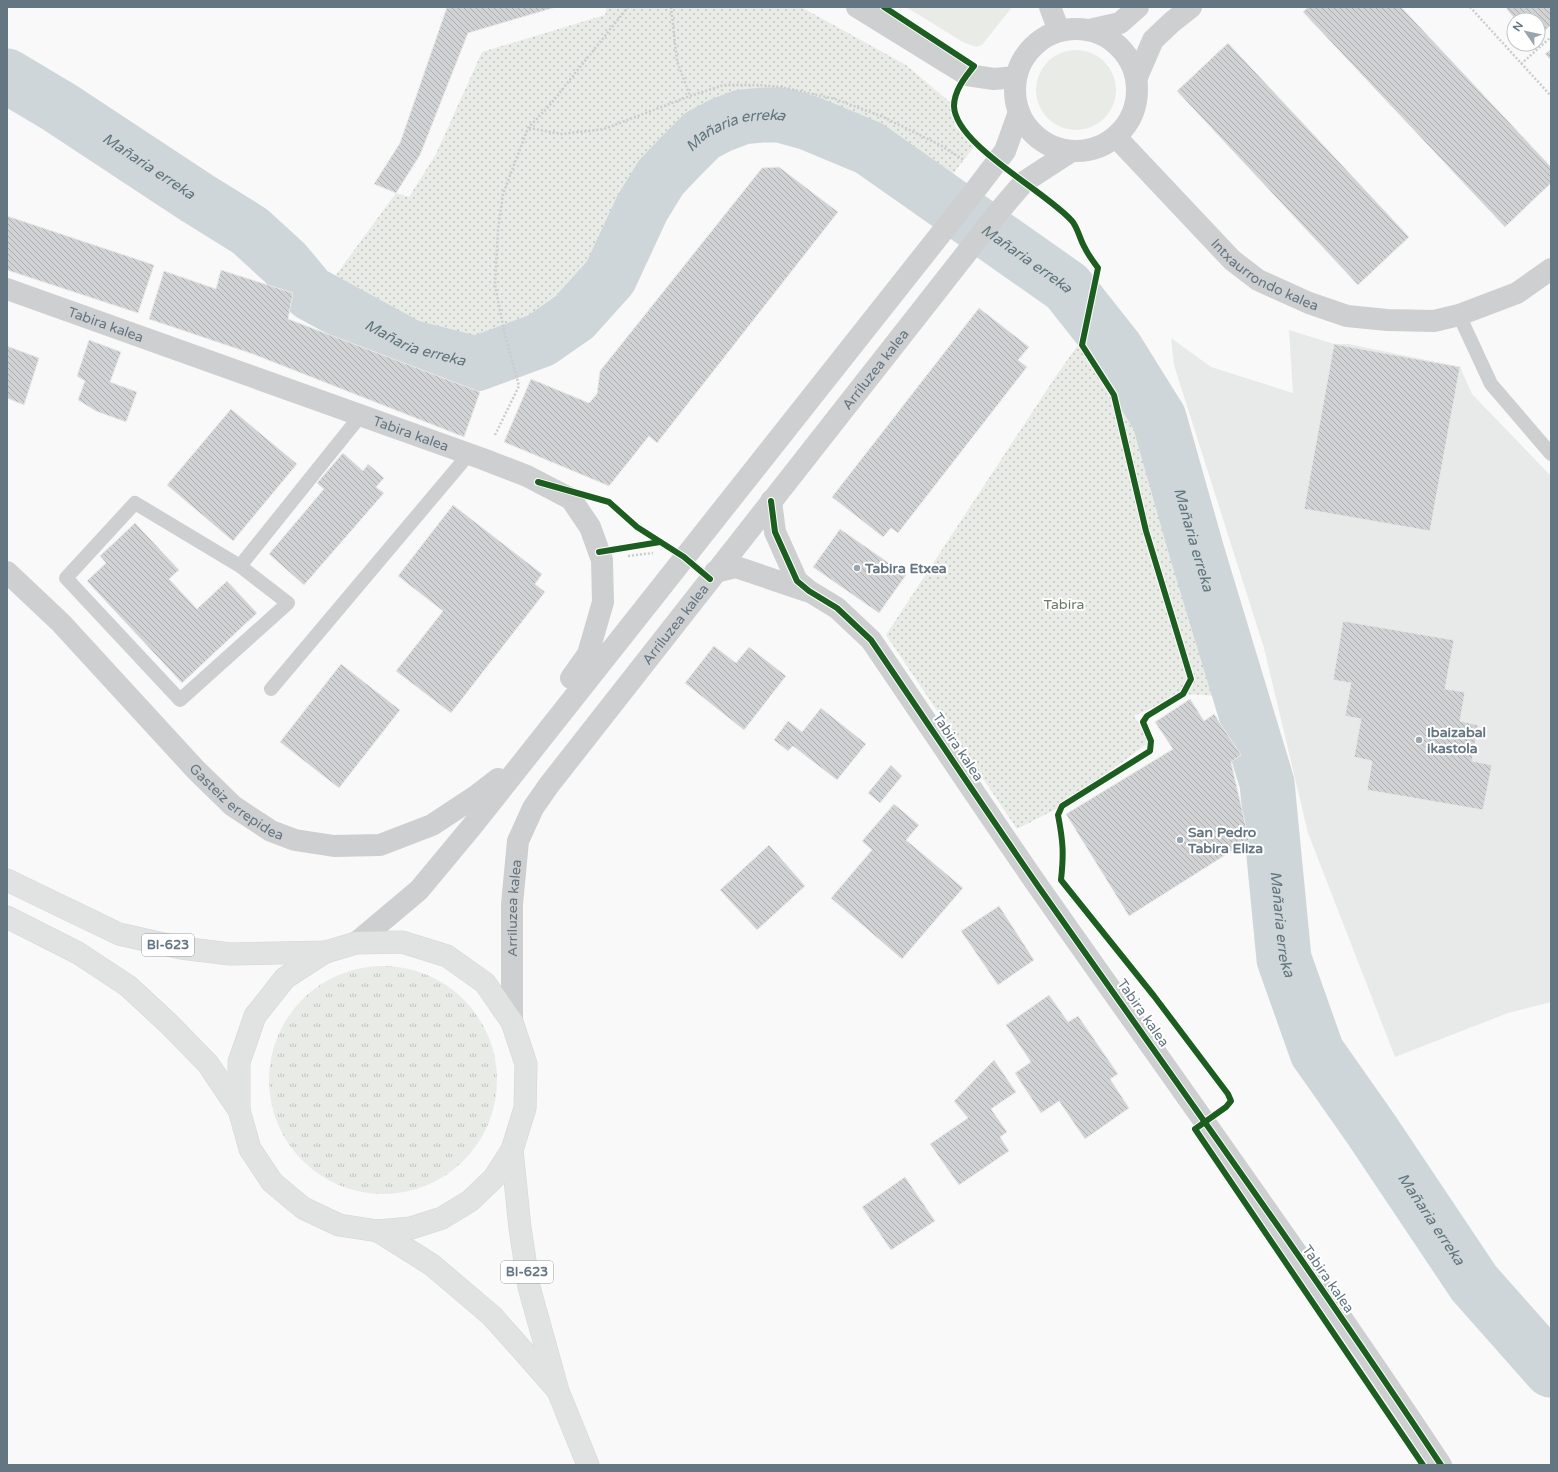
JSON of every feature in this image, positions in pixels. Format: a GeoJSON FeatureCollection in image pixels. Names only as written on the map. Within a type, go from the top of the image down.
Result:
{"type":"FeatureCollection","features":[{"type":"Feature","properties":{"kind":"main road","name":"BI-623"},"geometry":{"type":"LineString","coordinates":[[7,880],[119,934],[181,948],[230,954],[326,952]]}},
{"type":"Feature","properties":{"kind":"main road"},"geometry":{"type":"LineString","coordinates":[[7,917],[78,953],[128,986],[169,1024],[208,1064],[239,1110]]}},
{"type":"Feature","properties":{"kind":"main road"},"geometry":{"type":"LineString","coordinates":[[402,942],[447,956],[485,983],[512,1022],[526,1064],[526,1093],[525,1108],[512,1150],[494,1178],[470,1201],[442,1218],[411,1228],[378,1231],[339,1225],[303,1208],[272,1182],[250,1149],[239,1110],[239,1062],[255,1016],[285,978],[326,952],[356,943],[402,942]]}},
{"type":"Feature","properties":{"kind":"main road","name":"BI-623"},"geometry":{"type":"LineString","coordinates":[[512,1150],[520,1228],[529,1287],[558,1391],[588,1465]]}},
{"type":"Feature","properties":{"kind":"main road","name":"BI-623"},"geometry":{"type":"LineString","coordinates":[[378,1231],[432,1265],[492,1316],[558,1391]]}},
{"type":"Feature","properties":{"kind":"street"},"geometry":{"type":"LineString","coordinates":[[857,7],[967,75],[994,79],[1016,77]]}},
{"type":"Feature","properties":{"kind":"street"},"geometry":{"type":"LineString","coordinates":[[1050,7],[1059,31]]}},
{"type":"Feature","properties":{"kind":"street","name":"Arriluzea kalea"},"geometry":{"type":"LineString","coordinates":[[1089,30],[1120,23],[1138,7]]}},
{"type":"Feature","properties":{"kind":"street","name":"Arriluzea kalea"},"geometry":{"type":"LineString","coordinates":[[1137,78],[1153,40],[1172,22],[1192,7]]}},
{"type":"Feature","properties":{"kind":"street","name":"Arriluzea kalea"},"geometry":{"type":"LineString","coordinates":[[1074,28],[1089,30],[1106,35],[1120,46],[1131,61],[1137,78],[1138,94],[1135,110],[1127,125],[1116,138],[1102,146],[1086,151],[1070,152],[1053,147],[1038,139],[1026,127],[1018,112],[1015,95],[1016,77],[1021,62],[1031,48],[1044,38],[1059,31],[1074,28]]}},
{"type":"Feature","properties":{"kind":"street","name":"Arriluzea kalea"},"geometry":{"type":"LineString","coordinates":[[356,943],[419,890],[473,825],[973,193],[1005,150],[1018,112]]}},
{"type":"Feature","properties":{"kind":"street","name":"Intxaurrondo kalea"},"geometry":{"type":"LineString","coordinates":[[1116,138],[1232,260],[1258,280],[1309,303],[1347,316],[1387,320],[1434,320],[1459,315],[1517,293],[1551,269]]}},
{"type":"Feature","properties":{"kind":"street","name":"Arriluzea kalea"},"geometry":{"type":"LineString","coordinates":[[512,1022],[512,904],[518,841],[532,808],[935,292],[1024,182],[1070,152]]}},
{"type":"Feature","properties":{"kind":"street","name":"Tabira kalea"},"geometry":{"type":"LineString","coordinates":[[7,289],[476,456],[527,476],[571,499],[590,527],[602,560],[603,602],[588,654],[559,694],[545,733]]}},
{"type":"Feature","properties":{"kind":"street"},"geometry":{"type":"LineString","coordinates":[[771,501],[775,532],[789,566],[797,581],[809,591]]}},
{"type":"Feature","properties":{"kind":"street"},"geometry":{"type":"LineString","coordinates":[[716,572],[736,567],[809,591]]}},
{"type":"Feature","properties":{"kind":"street","name":"Gasteiz errepidea"},"geometry":{"type":"LineString","coordinates":[[7,572],[61,623],[196,770],[233,806],[271,831],[295,840],[334,846],[380,845],[432,825],[476,796],[524,759]]}},
{"type":"Feature","properties":{"kind":"street","name":"Tabira kalea"},"geometry":{"type":"LineString","coordinates":[[809,591],[837,608],[871,640],[1037,884],[1205,1122],[1406,1412],[1441,1465]]}},
{"type":"Feature","properties":{"kind":"lane"},"geometry":{"type":"LineString","coordinates":[[1459,315],[1491,384],[1551,454]]}},
{"type":"Feature","properties":{"kind":"lane"},"geometry":{"type":"LineString","coordinates":[[240,566],[361,415]]}},
{"type":"Feature","properties":{"kind":"lane"},"geometry":{"type":"LineString","coordinates":[[271,689],[476,456]]}},
{"type":"Feature","properties":{"kind":"lane"},"geometry":{"type":"LineString","coordinates":[[135,503],[240,566],[288,603],[180,700],[66,578],[135,503]]}},
{"type":"Feature","properties":{"kind":"path"},"geometry":{"type":"LineString","coordinates":[[476,456],[519,386],[504,331],[495,285],[498,230],[503,194],[528,128],[549,106],[628,7]]}},
{"type":"Feature","properties":{"kind":"path"},"geometry":{"type":"LineString","coordinates":[[671,7],[677,61],[690,96]]}},
{"type":"Feature","properties":{"kind":"path"},"geometry":{"type":"LineString","coordinates":[[1470,7],[1551,96]]}},
{"type":"Feature","properties":{"kind":"path"},"geometry":{"type":"LineString","coordinates":[[1521,64],[1551,37]]}},
{"type":"Feature","properties":{"kind":"path"},"geometry":{"type":"LineString","coordinates":[[528,128],[562,134],[604,129],[690,96],[724,86],[759,85],[781,87],[835,99],[881,116],[940,145],[969,164]]}},
{"type":"Feature","properties":{"kind":"shaded area","name":"Ibaizabal ikastola"},"geometry":{"type":"Polygon","coordinates":[[[1289,330],[1334,344],[1349,344],[1460,367],[1472,394],[1551,476],[1551,1002],[1508,1013],[1395,1057],[1308,833],[1264,648],[1174,365],[1171,338],[1211,367],[1293,393],[1289,330]]]}},
{"type":"Feature","properties":{"kind":"green space"},"geometry":{"type":"Polygon","coordinates":[[[607,7],[801,7],[906,65],[951,103],[955,126],[974,147],[948,180],[883,133],[838,112],[802,103],[761,99],[739,101],[707,114],[684,130],[657,158],[620,214],[609,239],[580,286],[566,301],[545,314],[492,335],[467,339],[439,338],[410,333],[374,312],[349,293],[336,275],[396,193],[409,197],[436,154],[482,52],[605,15],[607,7]]]}},
{"type":"Feature","properties":{"kind":"green space"},"geometry":{"type":"Polygon","coordinates":[[[906,7],[1012,7],[982,45],[976,47],[963,42],[906,7]]]}},
{"type":"Feature","properties":{"kind":"green space"},"geometry":{"type":"Polygon","coordinates":[[[1068,50],[1084,50],[1105,61],[1116,82],[1116,98],[1105,119],[1084,130],[1068,130],[1054,124],[1047,119],[1042,112],[1036,98],[1036,82],[1042,68],[1047,61],[1054,56],[1068,50]]]}},
{"type":"Feature","properties":{"kind":"green space","name":"Tabira"},"geometry":{"type":"Polygon","coordinates":[[[1092,325],[1155,411],[1160,453],[1184,522],[1197,599],[1221,696],[1183,694],[1134,716],[1151,741],[1062,806],[1017,829],[886,635],[1054,379],[1092,325]]]}},
{"type":"Feature","properties":{"kind":"green space"},"geometry":{"type":"Polygon","coordinates":[[[383,966],[405,968],[427,975],[446,985],[464,999],[478,1017],[488,1036],[495,1058],[497,1080],[495,1102],[488,1124],[478,1143],[464,1161],[446,1175],[427,1185],[405,1192],[383,1194],[361,1192],[339,1185],[320,1175],[302,1161],[288,1143],[278,1124],[271,1102],[269,1080],[271,1058],[278,1036],[288,1017],[302,999],[320,985],[339,975],[361,968],[383,966]]]}},
{"type":"Feature","properties":{"kind":"building"},"geometry":{"type":"Polygon","coordinates":[[[447,7],[556,7],[468,33],[420,155],[396,193],[374,184],[400,143],[447,7]]]}},
{"type":"Feature","properties":{"kind":"building"},"geometry":{"type":"Polygon","coordinates":[[[1308,7],[1401,7],[1551,167],[1551,183],[1505,227],[1303,12],[1308,7]]]}},
{"type":"Feature","properties":{"kind":"building"},"geometry":{"type":"Polygon","coordinates":[[[1505,7],[1551,7],[1551,25],[1546,30],[1546,12],[1509,12],[1505,7]]]}},
{"type":"Feature","properties":{"kind":"building"},"geometry":{"type":"Polygon","coordinates":[[[1228,43],[1409,237],[1358,285],[1177,91],[1228,43]]]}},
{"type":"Feature","properties":{"kind":"building"},"geometry":{"type":"Polygon","coordinates":[[[1551,49],[1551,60],[1545,54],[1551,49]]]}},
{"type":"Feature","properties":{"kind":"building"},"geometry":{"type":"Polygon","coordinates":[[[779,167],[838,212],[657,443],[649,436],[609,486],[504,442],[531,379],[589,403],[597,394],[600,371],[762,168],[779,167]]]}},
{"type":"Feature","properties":{"kind":"building"},"geometry":{"type":"Polygon","coordinates":[[[7,216],[154,265],[138,313],[7,270],[7,216]]]}},
{"type":"Feature","properties":{"kind":"building"},"geometry":{"type":"Polygon","coordinates":[[[221,270],[293,293],[288,319],[480,392],[464,437],[253,354],[149,319],[164,271],[216,289],[221,270]]]}},
{"type":"Feature","properties":{"kind":"building"},"geometry":{"type":"Polygon","coordinates":[[[979,308],[1029,347],[1018,360],[1027,367],[898,533],[891,528],[883,537],[832,497],[979,308]]]}},
{"type":"Feature","properties":{"kind":"building"},"geometry":{"type":"Polygon","coordinates":[[[89,340],[121,352],[110,382],[137,392],[126,422],[96,411],[78,400],[85,381],[77,376],[89,340]]]}},
{"type":"Feature","properties":{"kind":"building"},"geometry":{"type":"Polygon","coordinates":[[[1334,344],[1460,367],[1430,531],[1304,509],[1334,344]]]}},
{"type":"Feature","properties":{"kind":"building"},"geometry":{"type":"Polygon","coordinates":[[[7,346],[39,358],[24,405],[7,398],[7,346]]]}},
{"type":"Feature","properties":{"kind":"building"},"geometry":{"type":"Polygon","coordinates":[[[231,409],[297,464],[233,541],[167,485],[231,409]]]}},
{"type":"Feature","properties":{"kind":"building"},"geometry":{"type":"Polygon","coordinates":[[[343,453],[363,471],[368,464],[384,478],[376,487],[384,493],[304,585],[269,554],[324,489],[317,483],[343,453]]]}},
{"type":"Feature","properties":{"kind":"building"},"geometry":{"type":"Polygon","coordinates":[[[453,505],[542,574],[535,584],[545,592],[451,713],[396,671],[443,611],[398,576],[453,505]]]}},
{"type":"Feature","properties":{"kind":"building"},"geometry":{"type":"Polygon","coordinates":[[[135,523],[179,570],[169,579],[197,609],[227,581],[257,613],[182,683],[87,581],[106,563],[100,556],[135,523]]]}},
{"type":"Feature","properties":{"kind":"building"},"geometry":{"type":"Polygon","coordinates":[[[840,529],[906,575],[879,613],[813,567],[840,529]]]}},
{"type":"Feature","properties":{"kind":"building"},"geometry":{"type":"Polygon","coordinates":[[[1343,621],[1454,640],[1445,689],[1465,692],[1460,721],[1478,725],[1472,761],[1492,765],[1483,810],[1367,790],[1372,761],[1354,757],[1361,719],[1345,716],[1351,683],[1333,680],[1343,621]]]}},
{"type":"Feature","properties":{"kind":"building"},"geometry":{"type":"Polygon","coordinates":[[[714,646],[736,663],[749,647],[786,676],[744,730],[685,683],[714,646]]]}},
{"type":"Feature","properties":{"kind":"building"},"geometry":{"type":"Polygon","coordinates":[[[341,664],[400,710],[339,788],[280,742],[341,664]]]}},
{"type":"Feature","properties":{"kind":"building"},"geometry":{"type":"Polygon","coordinates":[[[1190,699],[1204,721],[1214,714],[1241,755],[1231,762],[1249,840],[1129,916],[1066,814],[1173,749],[1155,722],[1190,699]]]}},
{"type":"Feature","properties":{"kind":"building"},"geometry":{"type":"Polygon","coordinates":[[[821,708],[866,744],[837,780],[793,746],[788,751],[774,740],[788,721],[802,732],[821,708]]]}},
{"type":"Feature","properties":{"kind":"building"},"geometry":{"type":"Polygon","coordinates":[[[891,765],[902,776],[880,803],[868,793],[891,765]]]}},
{"type":"Feature","properties":{"kind":"building"},"geometry":{"type":"Polygon","coordinates":[[[894,804],[919,825],[906,840],[963,888],[902,959],[831,898],[872,850],[862,841],[894,804]]]}},
{"type":"Feature","properties":{"kind":"building"},"geometry":{"type":"Polygon","coordinates":[[[769,845],[805,886],[757,930],[720,890],[769,845]]]}},
{"type":"Feature","properties":{"kind":"building"},"geometry":{"type":"Polygon","coordinates":[[[999,906],[1034,960],[998,985],[961,931],[999,906]]]}},
{"type":"Feature","properties":{"kind":"building"},"geometry":{"type":"Polygon","coordinates":[[[1049,995],[1068,1022],[1078,1016],[1118,1074],[1110,1079],[1129,1108],[1085,1139],[1059,1101],[1041,1113],[1015,1073],[1031,1062],[1006,1025],[1049,995]]]}},
{"type":"Feature","properties":{"kind":"building"},"geometry":{"type":"Polygon","coordinates":[[[994,1060],[1016,1092],[991,1109],[1007,1132],[1000,1137],[1009,1151],[959,1185],[930,1144],[968,1118],[954,1101],[994,1060]]]}},
{"type":"Feature","properties":{"kind":"building"},"geometry":{"type":"Polygon","coordinates":[[[905,1177],[935,1221],[891,1250],[862,1207],[905,1177]]]}},
{"type":"Feature","properties":{"kind":"waterway","name":"Mañaria erreka"},"geometry":{"type":"LineString","coordinates":[[7,76],[59,107],[250,231],[285,263],[310,293],[409,347],[476,364],[541,340],[574,317],[610,277],[642,208],[661,177],[702,135],[721,125],[742,117],[780,115],[809,123],[869,148],[1067,287],[1116,349],[1159,418],[1197,552],[1267,783],[1284,959],[1317,1052],[1371,1129],[1474,1283],[1551,1370]]}},
{"type":"Feature","properties":{"kind":"cycle path"},"geometry":{"type":"LineString","coordinates":[[884,7],[974,66],[958,90],[954,100],[958,121],[969,136],[985,152],[1060,209],[1072,221],[1086,251],[1098,268],[1082,345],[1114,395],[1146,531],[1191,679],[1183,694],[1147,716],[1143,722],[1151,741],[1150,751],[1062,806],[1058,815],[1062,847],[1061,880],[1154,996],[1228,1094],[1231,1101],[1226,1107],[1195,1129],[1423,1465]]}},
{"type":"Feature","properties":{"kind":"cycle path"},"geometry":{"type":"LineString","coordinates":[[538,482],[609,502],[637,527],[684,557],[710,579]]}},
{"type":"Feature","properties":{"kind":"cycle path"},"geometry":{"type":"LineString","coordinates":[[771,501],[775,532],[797,581],[809,591],[837,608],[871,640],[1038,886],[1292,1246],[1441,1465]]}},
{"type":"Feature","properties":{"kind":"cycle path"},"geometry":{"type":"LineString","coordinates":[[599,552],[660,542]]}},
{"type":"Feature","properties":{"kind":"place","name":"Tabira Etxea"},"geometry":{"type":"Point","coordinates":[857,568]}},
{"type":"Feature","properties":{"kind":"place","name":"Ibaizabal ikastola"},"geometry":{"type":"Point","coordinates":[1419,740]}},
{"type":"Feature","properties":{"kind":"place","name":"San Pedro Tabira Eliza"},"geometry":{"type":"Point","coordinates":[1180,840]}}]}
